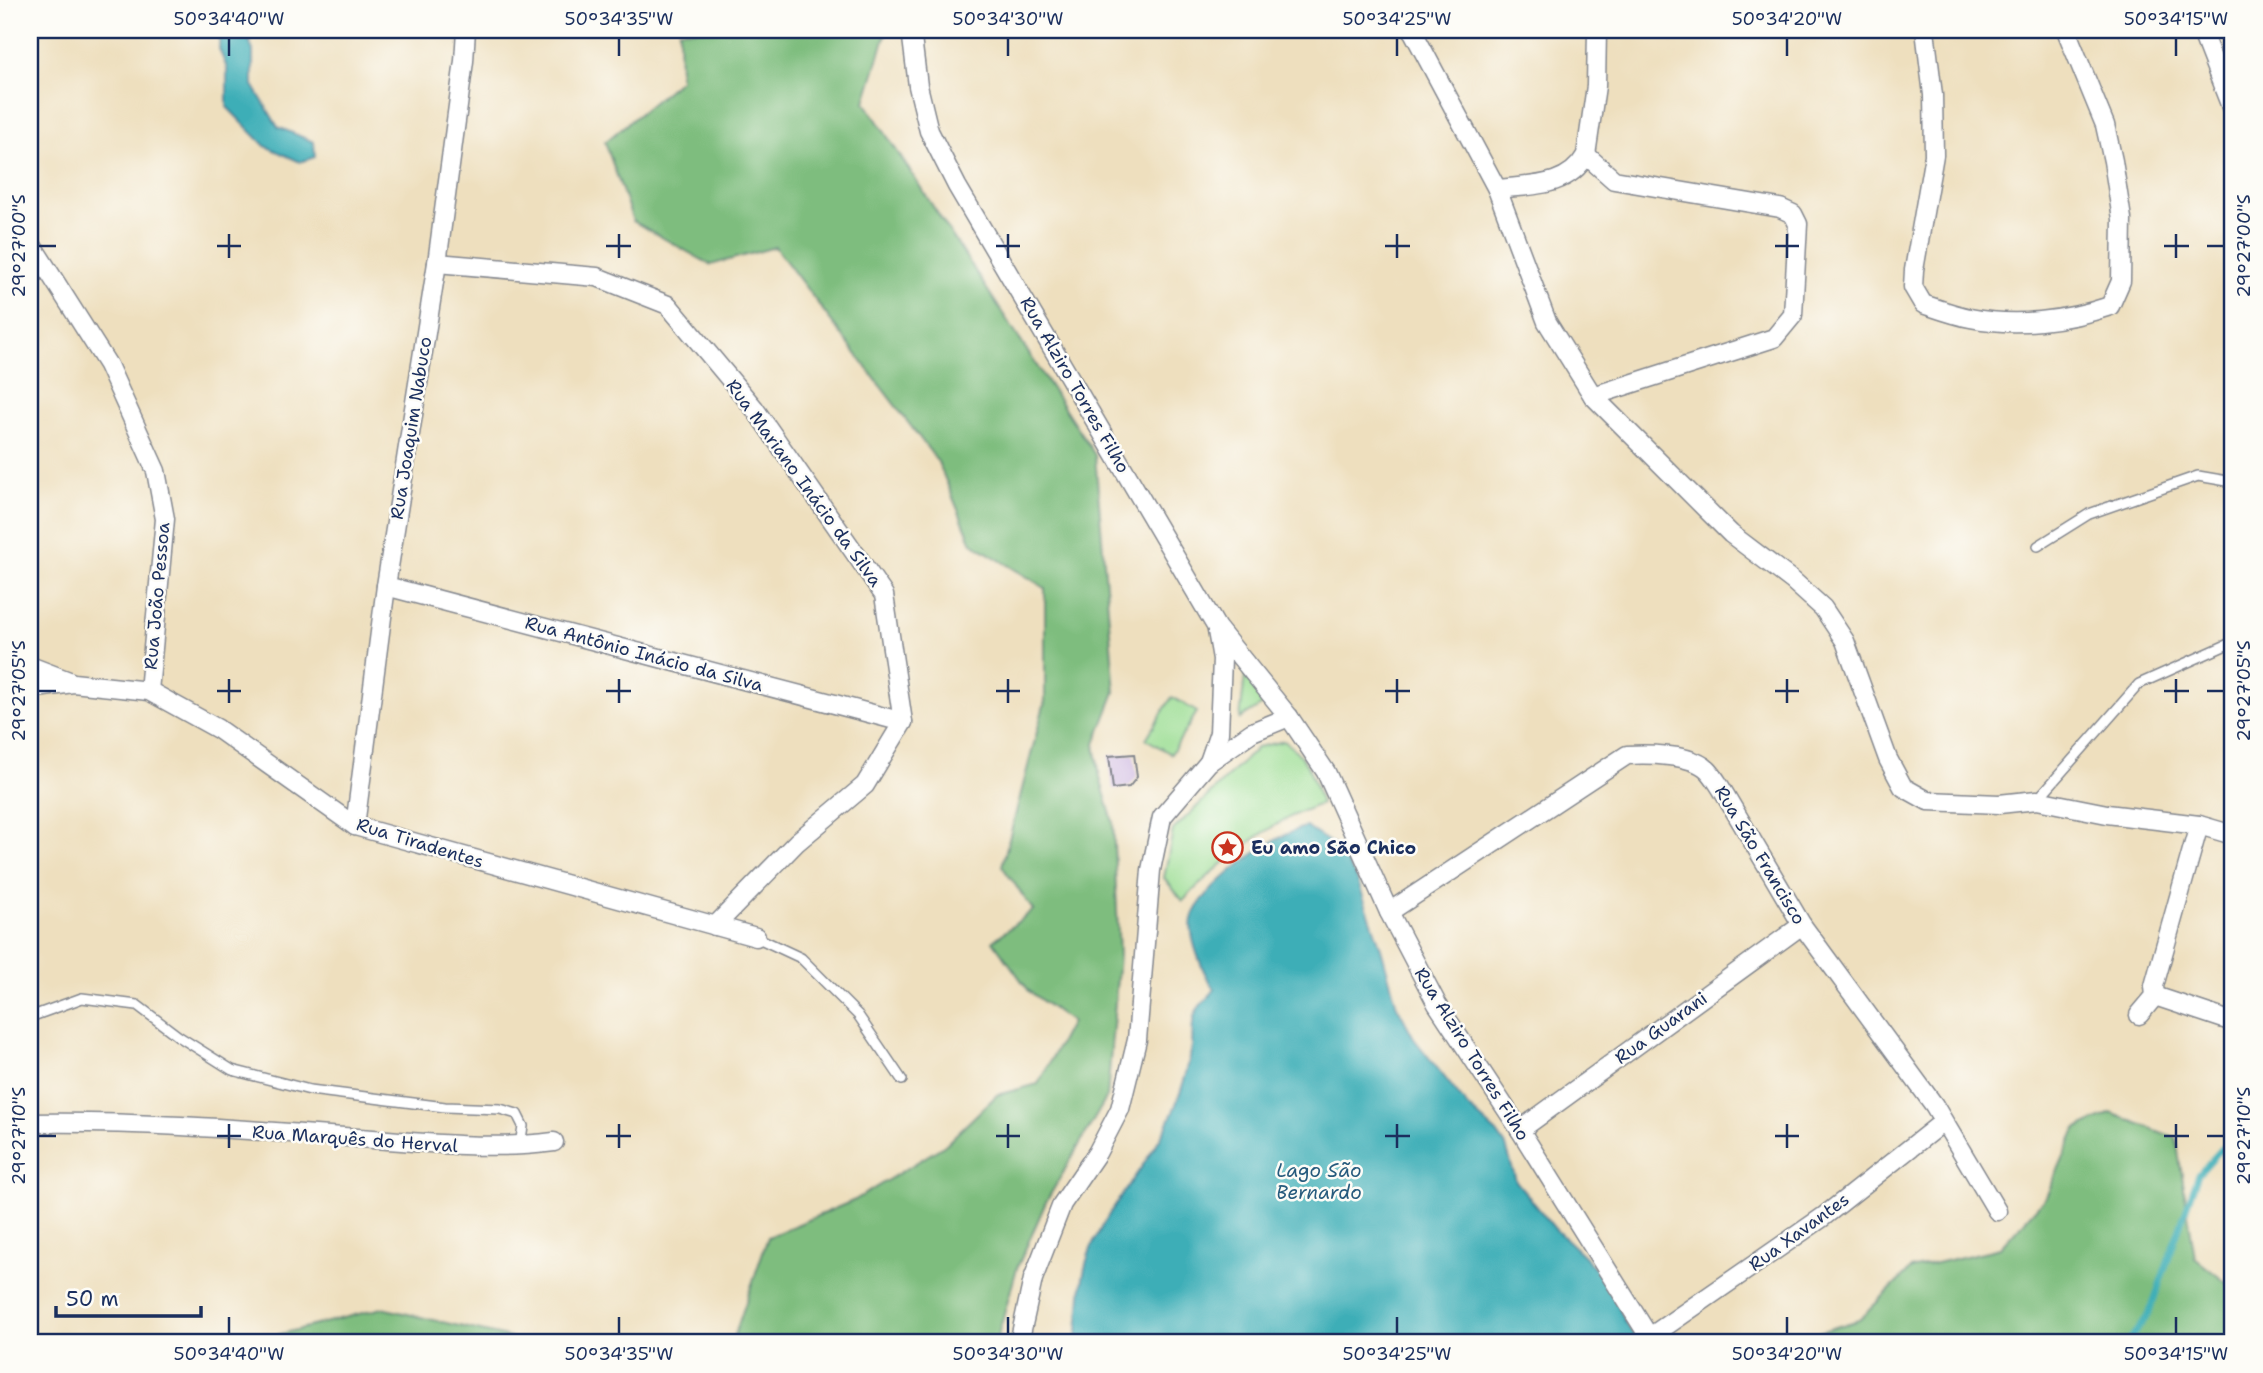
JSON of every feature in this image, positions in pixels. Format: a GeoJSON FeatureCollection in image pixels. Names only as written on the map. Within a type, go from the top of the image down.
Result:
{"type":"FeatureCollection","features":[{"type":"Feature","properties":{"kind":"street","name":"Rua Joaquim Nabuco"},"geometry":{"type":"LineString","coordinates":[[355,826],[386,586],[437,263],[466,30]]}},
{"type":"Feature","properties":{"kind":"street","name":"Rua Alziro Torres Filho"},"geometry":{"type":"LineString","coordinates":[[911,30],[918,86],[929,131],[957,186],[1217,628],[1289,717],[1326,772],[1389,912],[1437,1004],[1652,1340]]}},
{"type":"Feature","properties":{"kind":"street"},"geometry":{"type":"LineString","coordinates":[[1412,30],[1497,189],[1547,322],[1592,396],[1731,534],[1793,581],[1823,608],[1845,641],[1888,759],[1903,787],[1928,802],[1999,804],[2037,800],[2107,814],[2199,825],[2233,835]]}},
{"type":"Feature","properties":{"kind":"street"},"geometry":{"type":"LineString","coordinates":[[1497,189],[1540,184],[1570,176],[1586,155],[1596,86],[1597,30]]}},
{"type":"Feature","properties":{"kind":"street"},"geometry":{"type":"LineString","coordinates":[[1925,30],[1933,95],[1934,155],[1913,287],[1923,304],[1968,318],[2008,323],[2090,313],[2110,306],[2121,281],[2122,219],[2113,161],[2105,125],[2066,30]]}},
{"type":"Feature","properties":{"kind":"street"},"geometry":{"type":"LineString","coordinates":[[2201,30],[2233,112]]}},
{"type":"Feature","properties":{"kind":"street"},"geometry":{"type":"LineString","coordinates":[[1586,155],[1614,180],[1780,208],[1793,214],[1798,224],[1793,315],[1774,338],[1592,396]]}},
{"type":"Feature","properties":{"kind":"street","name":"Rua João Pessoa"},"geometry":{"type":"LineString","coordinates":[[30,242],[108,365],[156,471],[165,519],[149,691]]}},
{"type":"Feature","properties":{"kind":"street","name":"Rua Mariano Inácio da Silva"},"geometry":{"type":"LineString","coordinates":[[437,263],[597,277],[668,305],[754,408],[884,595],[903,722]]}},
{"type":"Feature","properties":{"kind":"street","name":"Rua Antônio Inácio da Silva"},"geometry":{"type":"LineString","coordinates":[[386,586],[903,722]]}},
{"type":"Feature","properties":{"kind":"street"},"geometry":{"type":"LineString","coordinates":[[1209,762],[1219,733],[1222,659],[1217,628]]}},
{"type":"Feature","properties":{"kind":"street"},"geometry":{"type":"LineString","coordinates":[[30,666],[73,683]]}},
{"type":"Feature","properties":{"kind":"street","name":"Rua Tiradentes"},"geometry":{"type":"LineString","coordinates":[[30,689],[73,683],[149,691],[218,729],[355,826],[756,937]]}},
{"type":"Feature","properties":{"kind":"street"},"geometry":{"type":"LineString","coordinates":[[1019,1343],[1033,1279],[1062,1203],[1097,1153],[1120,1109],[1137,1040],[1151,870],[1163,817],[1209,762],[1252,732],[1289,717]]}},
{"type":"Feature","properties":{"kind":"street"},"geometry":{"type":"LineString","coordinates":[[715,926],[797,842],[865,785],[903,722]]}},
{"type":"Feature","properties":{"kind":"street","name":"Rua São Francisco"},"geometry":{"type":"LineString","coordinates":[[1389,912],[1626,755],[1652,754],[1685,760],[1706,768],[1721,788],[1802,925],[1934,1105],[1997,1211]]}},
{"type":"Feature","properties":{"kind":"street"},"geometry":{"type":"LineString","coordinates":[[2139,1014],[2155,996],[2154,986],[2199,825]]}},
{"type":"Feature","properties":{"kind":"street","name":"Rua Guarani"},"geometry":{"type":"LineString","coordinates":[[1520,1130],[1802,925]]}},
{"type":"Feature","properties":{"kind":"street"},"geometry":{"type":"LineString","coordinates":[[2155,996],[2233,1022]]}},
{"type":"Feature","properties":{"kind":"street","name":"Rua Marquês do Herval"},"geometry":{"type":"LineString","coordinates":[[30,1123],[93,1122],[476,1147],[520,1147],[554,1142]]}},
{"type":"Feature","properties":{"kind":"street","name":"Rua Xavantes"},"geometry":{"type":"LineString","coordinates":[[1652,1340],[1822,1217],[1943,1122]]}},
{"type":"Feature","properties":{"kind":"lane"},"geometry":{"type":"LineString","coordinates":[[2038,547],[2089,514],[2198,476],[2233,482]]}},
{"type":"Feature","properties":{"kind":"lane"},"geometry":{"type":"LineString","coordinates":[[2037,800],[2138,684],[2233,642]]}},
{"type":"Feature","properties":{"kind":"lane"},"geometry":{"type":"LineString","coordinates":[[756,937],[801,958],[858,1014],[902,1080]]}},
{"type":"Feature","properties":{"kind":"lane"},"geometry":{"type":"LineString","coordinates":[[30,1017],[82,999],[137,1005],[178,1036],[232,1070],[310,1090],[445,1107],[500,1109],[517,1114],[523,1126],[520,1147]]}},
{"type":"Feature","properties":{"kind":"green space"},"geometry":{"type":"Polygon","coordinates":[[[679,30],[887,30],[865,102],[1095,455],[1115,692],[1095,744],[1100,778],[1113,822],[1119,955],[1107,1097],[1046,1202],[1017,1268],[996,1343],[732,1343],[768,1237],[855,1200],[945,1145],[997,1095],[1038,1084],[1071,1022],[1029,991],[993,941],[1033,910],[1002,866],[1045,701],[1045,588],[972,543],[938,462],[775,247],[711,265],[633,221],[605,142],[680,80],[679,30]]]}},
{"type":"Feature","properties":{"kind":"green space"},"geometry":{"type":"Polygon","coordinates":[[[1245,675],[1264,704],[1240,719],[1245,675]]]}},
{"type":"Feature","properties":{"kind":"green space"},"geometry":{"type":"Polygon","coordinates":[[[1172,697],[1197,712],[1171,754],[1146,739],[1172,697]]]}},
{"type":"Feature","properties":{"kind":"green space"},"geometry":{"type":"Polygon","coordinates":[[[1284,741],[1304,761],[1321,804],[1302,811],[1265,832],[1213,872],[1183,901],[1164,878],[1173,830],[1258,747],[1284,741]]]}},
{"type":"Feature","properties":{"kind":"green space"},"geometry":{"type":"Polygon","coordinates":[[[2111,1113],[2176,1138],[2195,1258],[2233,1288],[2233,1343],[1782,1343],[1859,1320],[1911,1269],[2000,1248],[2046,1197],[2076,1129],[2111,1113]]]}},
{"type":"Feature","properties":{"kind":"green space"},"geometry":{"type":"Polygon","coordinates":[[[382,1308],[532,1343],[269,1343],[269,1337],[382,1308]]]}},
{"type":"Feature","properties":{"kind":"water"},"geometry":{"type":"Polygon","coordinates":[[[220,30],[245,30],[253,51],[253,85],[278,127],[314,142],[315,157],[300,162],[265,146],[227,107],[227,68],[219,49],[220,30]]]}},
{"type":"Feature","properties":{"kind":"water","name":"Lago São Bernardo"},"geometry":{"type":"Polygon","coordinates":[[[1306,827],[1337,847],[1357,879],[1381,948],[1397,1006],[1415,1040],[1468,1107],[1497,1133],[1506,1146],[1516,1181],[1555,1229],[1584,1256],[1608,1284],[1627,1325],[1640,1343],[1076,1343],[1082,1284],[1091,1249],[1110,1213],[1167,1126],[1187,1069],[1195,1014],[1215,989],[1206,975],[1192,935],[1192,919],[1197,907],[1223,878],[1240,864],[1277,839],[1306,827]]]}},
{"type":"Feature","properties":{"kind":"building"},"geometry":{"type":"Polygon","coordinates":[[[1134,754],[1137,777],[1129,787],[1113,789],[1109,756],[1134,754]]]}},
{"type":"Feature","properties":{"kind":"waterway"},"geometry":{"type":"LineString","coordinates":[[2127,1343],[2149,1314],[2198,1175],[2233,1136]]}},
{"type":"Feature","properties":{"kind":"place","name":"Eu amo São Chico"},"geometry":{"type":"Point","coordinates":[1228,848]}}]}
